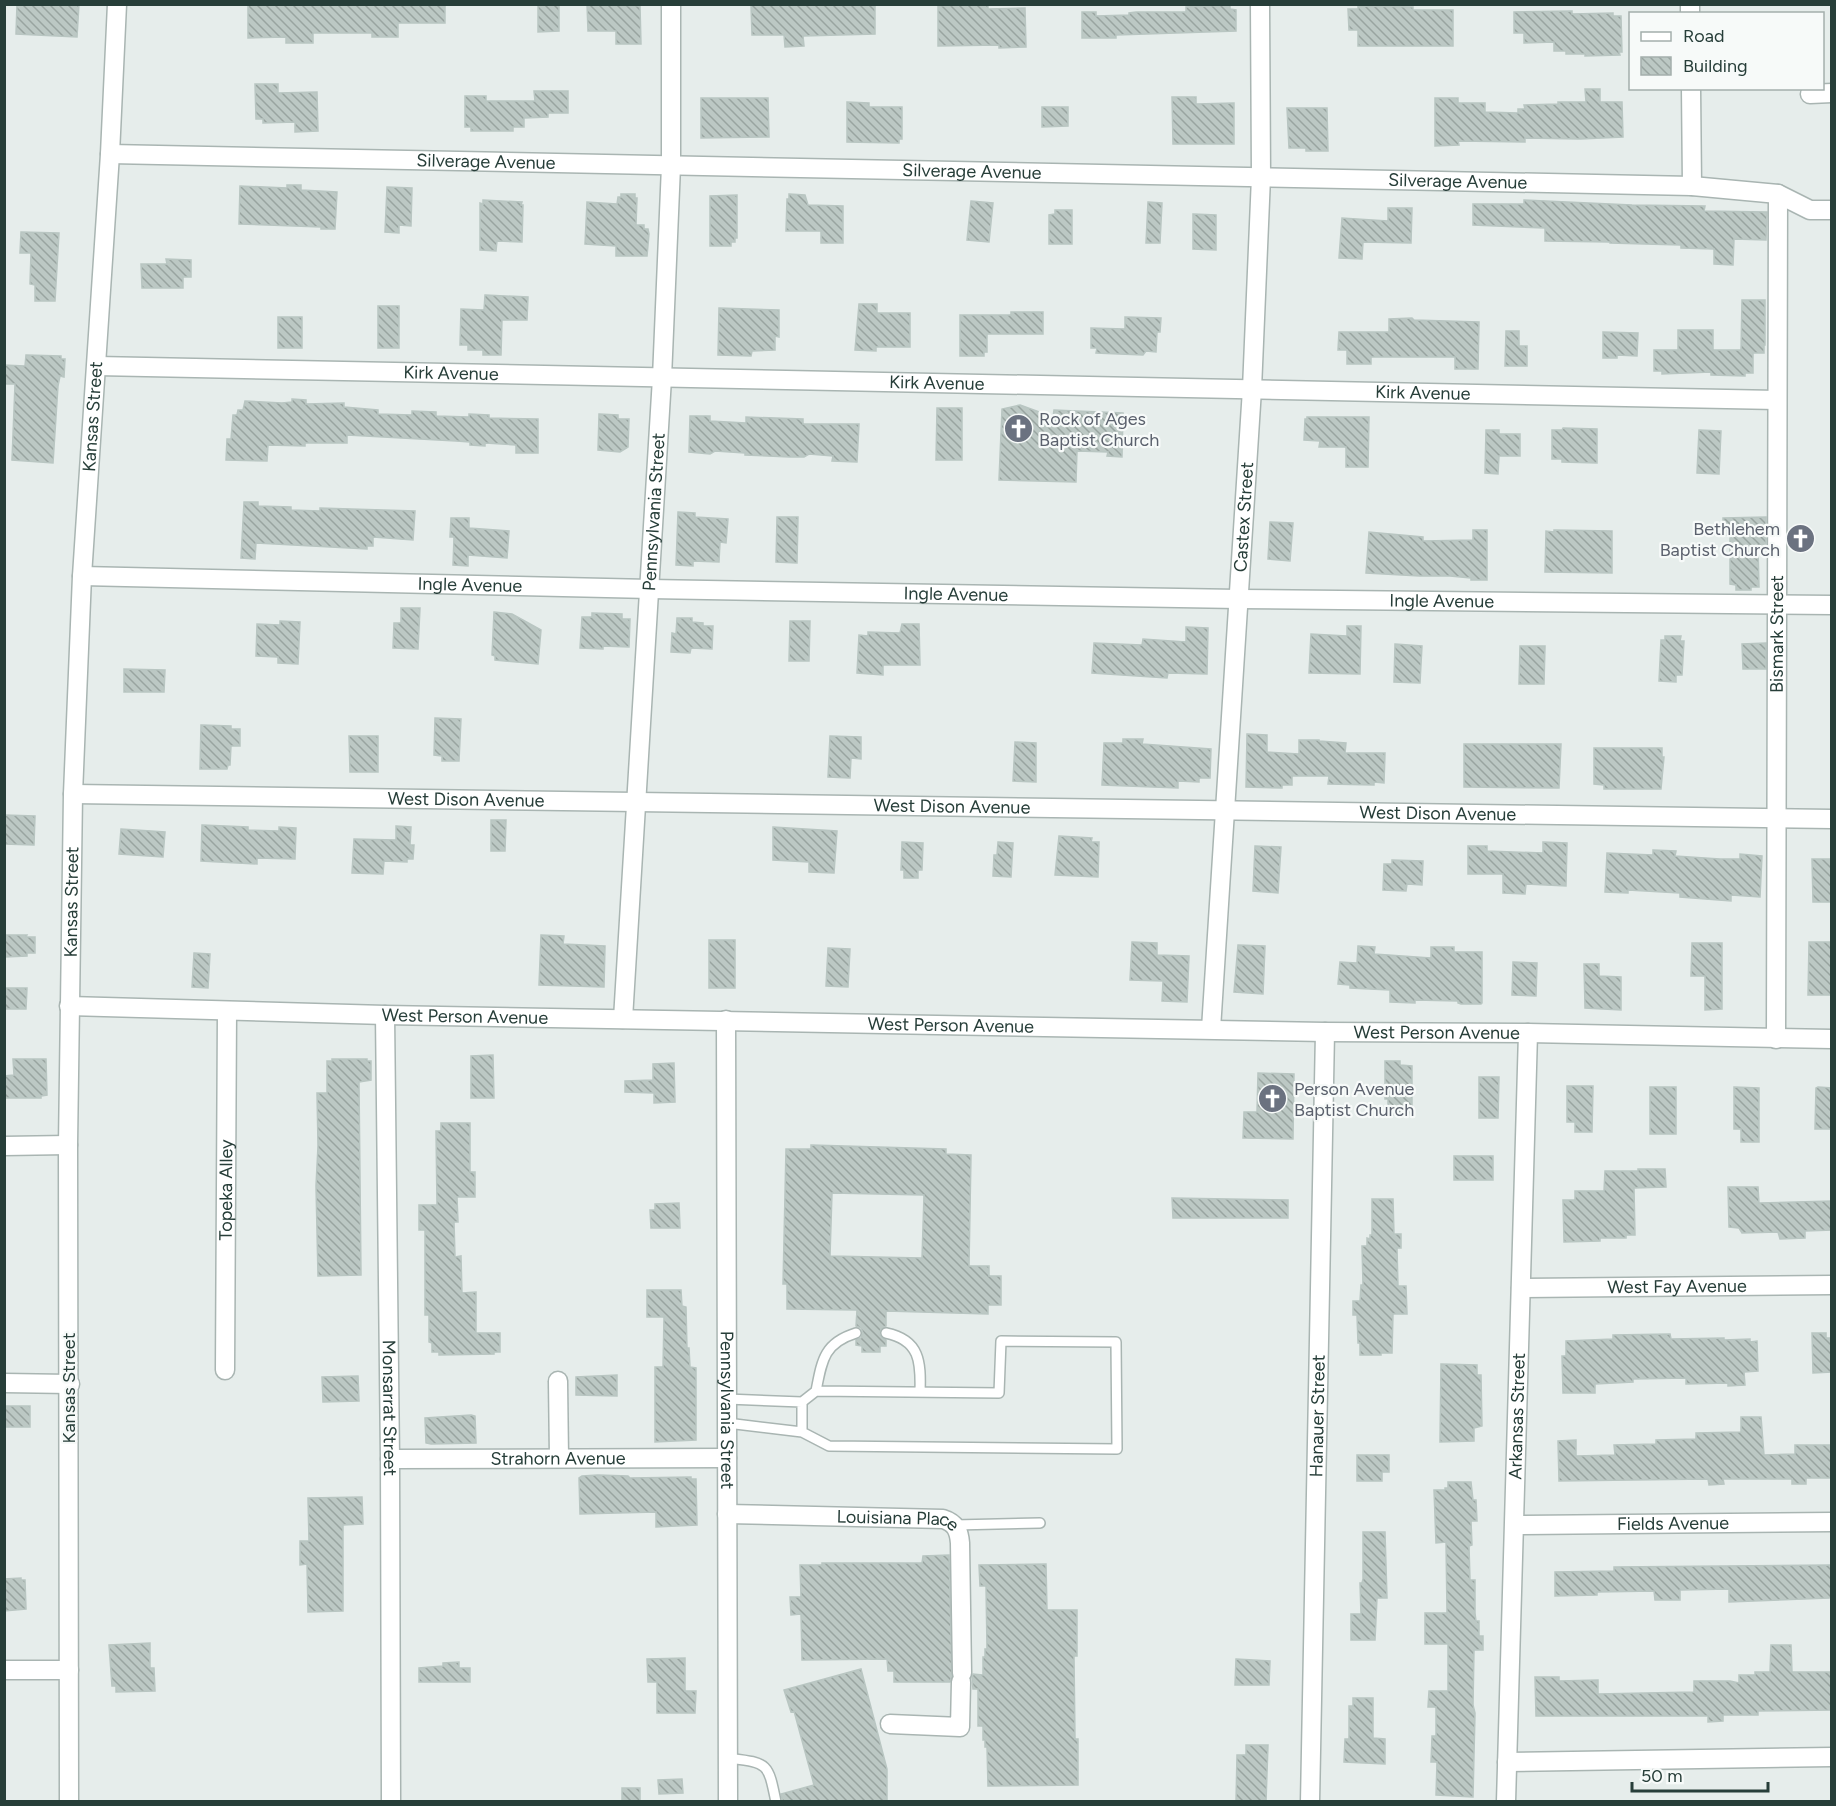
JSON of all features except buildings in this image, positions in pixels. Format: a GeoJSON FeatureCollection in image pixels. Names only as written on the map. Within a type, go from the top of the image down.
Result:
{"type":"FeatureCollection","features":[{"type":"Feature","properties":{"kind":"street","name":"Kansas Street"},"geometry":{"type":"LineString","coordinates":[[69,1802],[68,1145],[73,794],[82,576],[110,154],[117,4]]}},
{"type":"Feature","properties":{"kind":"street","name":"Pennsylvania Street"},"geometry":{"type":"LineString","coordinates":[[623,1019],[662,378],[671,166],[671,4]]}},
{"type":"Feature","properties":{"kind":"street","name":"Castex Street"},"geometry":{"type":"LineString","coordinates":[[1211,1029],[1252,389],[1261,177],[1260,4]]}},
{"type":"Feature","properties":{"kind":"street"},"geometry":{"type":"LineString","coordinates":[[1691,90],[1692,186]]}},
{"type":"Feature","properties":{"kind":"street"},"geometry":{"type":"LineString","coordinates":[[1810,94],[1832,93]]}},
{"type":"Feature","properties":{"kind":"street","name":"Silverage Avenue"},"geometry":{"type":"LineString","coordinates":[[110,154],[1692,186],[1778,194],[1810,210],[1832,210]]}},
{"type":"Feature","properties":{"kind":"street","name":"Bismark Street"},"geometry":{"type":"LineString","coordinates":[[1776,1039],[1778,194]]}},
{"type":"Feature","properties":{"kind":"street","name":"Kirk Avenue"},"geometry":{"type":"LineString","coordinates":[[97,366],[1777,400]]}},
{"type":"Feature","properties":{"kind":"street","name":"Ingle Avenue"},"geometry":{"type":"LineString","coordinates":[[82,576],[1238,599],[1832,605]]}},
{"type":"Feature","properties":{"kind":"street","name":"West Dison Avenue"},"geometry":{"type":"LineString","coordinates":[[73,794],[1832,819]]}},
{"type":"Feature","properties":{"kind":"street","name":"West Person Avenue"},"geometry":{"type":"LineString","coordinates":[[69,1006],[385,1015],[1832,1039]]}},
{"type":"Feature","properties":{"kind":"street","name":"Topeka Alley"},"geometry":{"type":"LineString","coordinates":[[225,1370],[227,1011]]}},
{"type":"Feature","properties":{"kind":"street","name":"Monsarrat Street"},"geometry":{"type":"LineString","coordinates":[[385,1015],[391,1802]]}},
{"type":"Feature","properties":{"kind":"street","name":"Pennsylvania Street"},"geometry":{"type":"LineString","coordinates":[[726,1020],[728,1802]]}},
{"type":"Feature","properties":{"kind":"street","name":"Hanauer Street"},"geometry":{"type":"LineString","coordinates":[[1310,1802],[1325,1032]]}},
{"type":"Feature","properties":{"kind":"street","name":"Arkansas Street"},"geometry":{"type":"LineString","coordinates":[[1506,1802],[1528,1033]]}},
{"type":"Feature","properties":{"kind":"street"},"geometry":{"type":"LineString","coordinates":[[4,1146],[68,1145]]}},
{"type":"Feature","properties":{"kind":"street","name":"West Fay Avenue"},"geometry":{"type":"LineString","coordinates":[[1521,1288],[1832,1286]]}},
{"type":"Feature","properties":{"kind":"street"},"geometry":{"type":"LineString","coordinates":[[558,1381],[559,1458]]}},
{"type":"Feature","properties":{"kind":"street"},"geometry":{"type":"LineString","coordinates":[[4,1383],[70,1384]]}},
{"type":"Feature","properties":{"kind":"street","name":"Strahorn Avenue"},"geometry":{"type":"LineString","coordinates":[[390,1459],[727,1458]]}},
{"type":"Feature","properties":{"kind":"street","name":"Louisiana Place"},"geometry":{"type":"LineString","coordinates":[[727,1514],[943,1519],[955,1525],[960,1535],[960,1727],[890,1724]]}},
{"type":"Feature","properties":{"kind":"street","name":"Fields Avenue"},"geometry":{"type":"LineString","coordinates":[[1515,1525],[1832,1522]]}},
{"type":"Feature","properties":{"kind":"street"},"geometry":{"type":"LineString","coordinates":[[4,1670],[69,1670]]}},
{"type":"Feature","properties":{"kind":"street"},"geometry":{"type":"LineString","coordinates":[[1507,1762],[1832,1757]]}},
{"type":"Feature","properties":{"kind":"lane"},"geometry":{"type":"LineString","coordinates":[[816,1391],[820,1368],[830,1347],[844,1336],[856,1333]]}},
{"type":"Feature","properties":{"kind":"lane"},"geometry":{"type":"LineString","coordinates":[[886,1333],[899,1335],[915,1350],[920,1370],[920,1392]]}},
{"type":"Feature","properties":{"kind":"lane"},"geometry":{"type":"LineString","coordinates":[[727,1399],[802,1402],[816,1391],[999,1393],[1001,1341],[1116,1342],[1117,1449],[829,1446],[802,1432],[727,1423]]}},
{"type":"Feature","properties":{"kind":"lane"},"geometry":{"type":"LineString","coordinates":[[802,1402],[802,1432]]}},
{"type":"Feature","properties":{"kind":"lane"},"geometry":{"type":"LineString","coordinates":[[955,1525],[1040,1523]]}},
{"type":"Feature","properties":{"kind":"lane"},"geometry":{"type":"LineString","coordinates":[[728,1758],[755,1761],[767,1768],[776,1802]]}},
{"type":"Feature","properties":{"kind":"place","name":"Rock of Ages Baptist Church"},"geometry":{"type":"Point","coordinates":[1018,429]}},
{"type":"Feature","properties":{"kind":"place","name":"Bethlehem Baptist Church"},"geometry":{"type":"Point","coordinates":[1801,539]}},
{"type":"Feature","properties":{"kind":"place","name":"Person Avenue Baptist Church"},"geometry":{"type":"Point","coordinates":[1273,1099]}}]}
